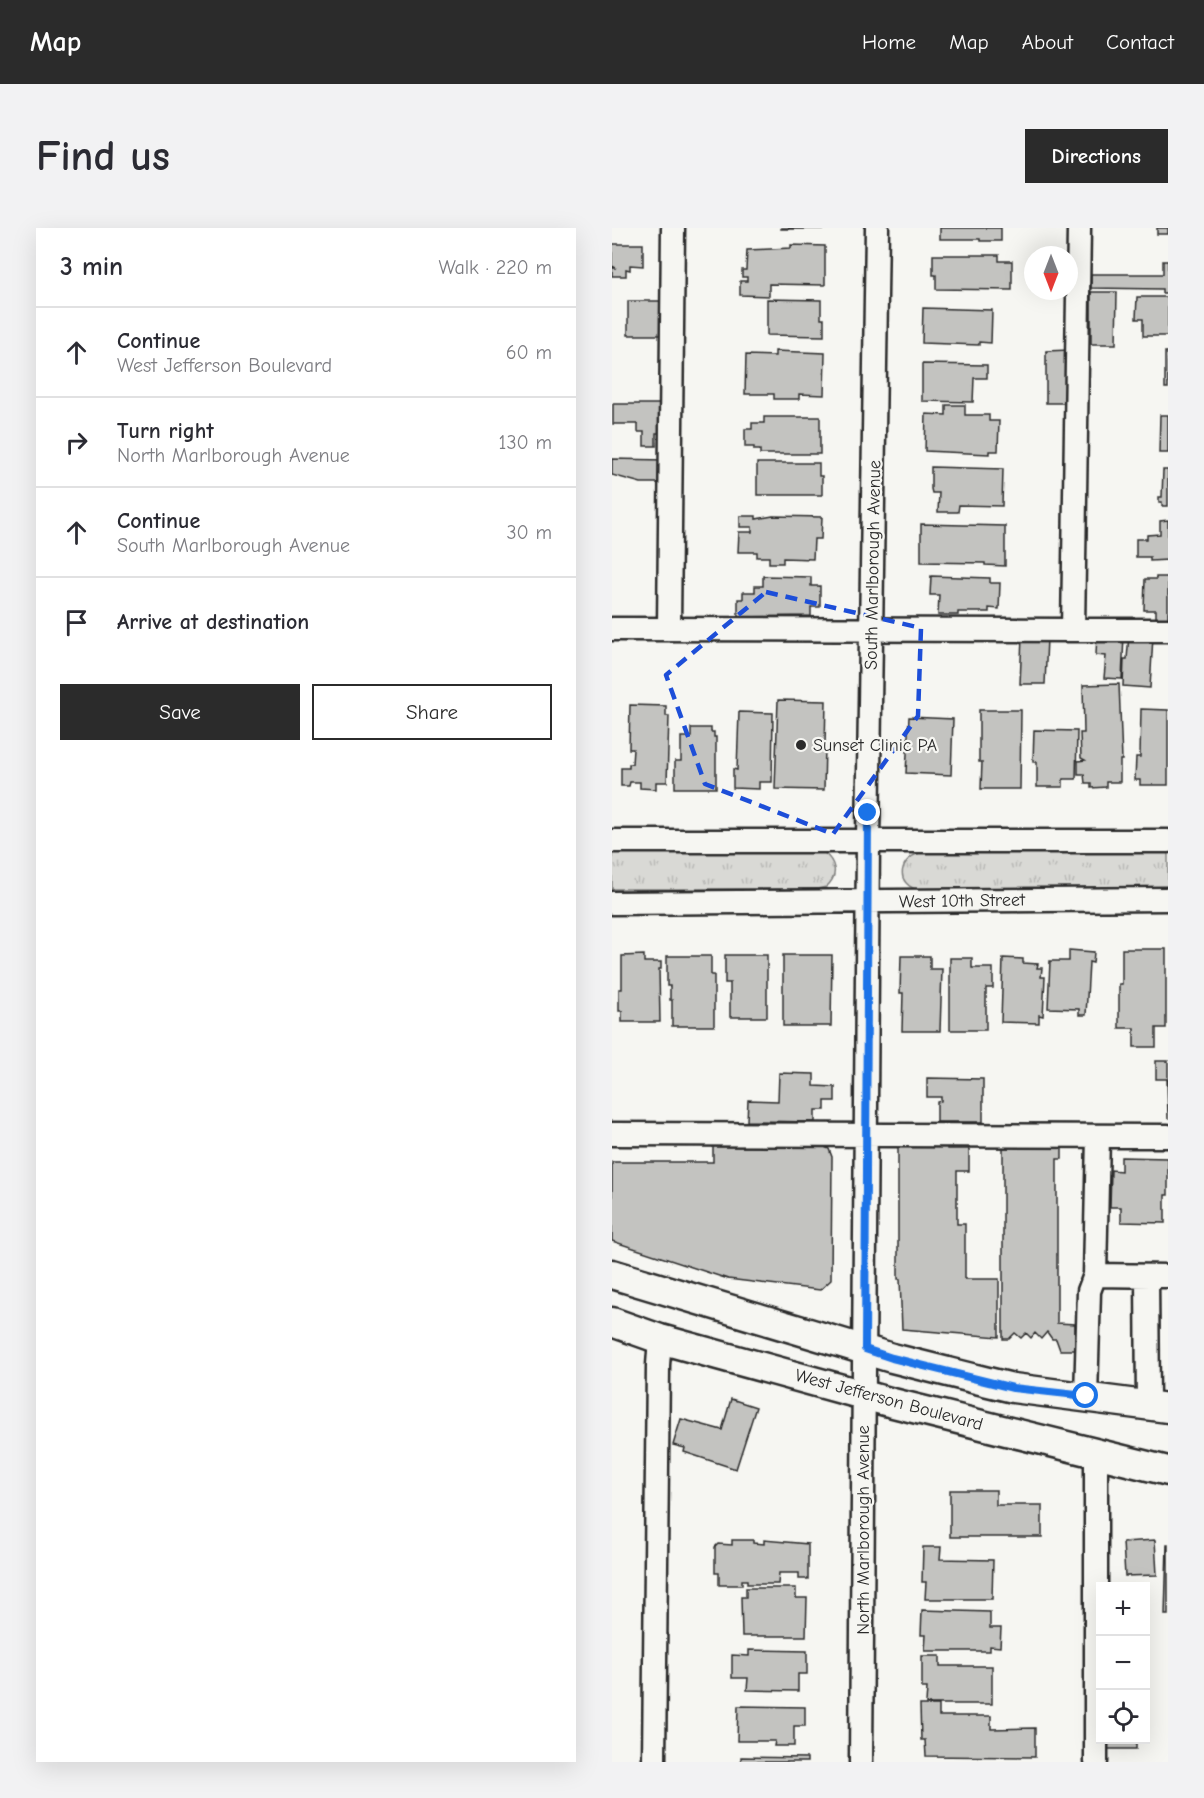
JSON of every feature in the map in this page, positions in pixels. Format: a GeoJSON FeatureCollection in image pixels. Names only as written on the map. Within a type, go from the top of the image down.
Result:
{"type":"FeatureCollection","features":[{"type":"Feature","properties":{"kind":"main road"},"geometry":{"type":"LineString","coordinates":[[612,1274],[892,1358],[1013,1388],[1158,1406]]}},
{"type":"Feature","properties":{"kind":"main road","name":"West Jefferson Boulevard"},"geometry":{"type":"LineString","coordinates":[[612,1322],[660,1339],[864,1395],[1168,1471]]}},
{"type":"Feature","properties":{"kind":"street"},"geometry":{"type":"LineString","coordinates":[[669,628],[673,228]]}},
{"type":"Feature","properties":{"kind":"street","name":"South Marlborough Avenue"},"geometry":{"type":"LineString","coordinates":[[868,903],[877,228]]}},
{"type":"Feature","properties":{"kind":"street"},"geometry":{"type":"LineString","coordinates":[[1073,630],[1079,228]]}},
{"type":"Feature","properties":{"kind":"street"},"geometry":{"type":"LineString","coordinates":[[612,629],[1168,630]]}},
{"type":"Feature","properties":{"kind":"street"},"geometry":{"type":"LineString","coordinates":[[612,841],[1168,841]]}},
{"type":"Feature","properties":{"kind":"street","name":"West 10th Street"},"geometry":{"type":"LineString","coordinates":[[612,903],[868,903],[1168,899]]}},
{"type":"Feature","properties":{"kind":"street","name":"North Marlborough Avenue"},"geometry":{"type":"LineString","coordinates":[[861,1762],[868,903]]}},
{"type":"Feature","properties":{"kind":"street"},"geometry":{"type":"LineString","coordinates":[[612,1134],[1168,1136]]}},
{"type":"Feature","properties":{"kind":"street"},"geometry":{"type":"LineString","coordinates":[[1086,1396],[1089,1291],[1095,1275],[1098,1136]]}},
{"type":"Feature","properties":{"kind":"street"},"geometry":{"type":"LineString","coordinates":[[1095,1275],[1158,1276],[1158,1406]]}},
{"type":"Feature","properties":{"kind":"street"},"geometry":{"type":"LineString","coordinates":[[654,1762],[660,1339]]}},
{"type":"Feature","properties":{"kind":"street"},"geometry":{"type":"LineString","coordinates":[[1096,1454],[1096,1762]]}},
{"type":"Feature","properties":{"kind":"highlighted area"},"geometry":{"type":"Polygon","coordinates":[[[766,592],[921,628],[918,716],[833,834],[705,784],[666,675],[766,592]]]}},
{"type":"Feature","properties":{"kind":"green space"},"geometry":{"type":"Polygon","coordinates":[[[612,851],[823,852],[831,860],[834,874],[826,887],[817,889],[612,889],[612,851]]]}},
{"type":"Feature","properties":{"kind":"green space"},"geometry":{"type":"Polygon","coordinates":[[[924,852],[1168,853],[1168,890],[920,890],[906,883],[902,871],[909,859],[924,852]]]}},
{"type":"Feature","properties":{"kind":"building"},"geometry":{"type":"Polygon","coordinates":[[[830,228],[830,229],[781,229],[830,228]]]}},
{"type":"Feature","properties":{"kind":"building"},"geometry":{"type":"Polygon","coordinates":[[[940,228],[1001,228],[1001,241],[940,239],[940,228]]]}},
{"type":"Feature","properties":{"kind":"building"},"geometry":{"type":"Polygon","coordinates":[[[1157,228],[1168,228],[1168,234],[1157,234],[1157,228]]]}},
{"type":"Feature","properties":{"kind":"building"},"geometry":{"type":"Polygon","coordinates":[[[612,244],[643,244],[643,266],[630,265],[630,270],[626,269],[626,276],[612,276],[612,268],[616,268],[612,266],[612,244]]]}},
{"type":"Feature","properties":{"kind":"building"},"geometry":{"type":"Polygon","coordinates":[[[791,245],[825,246],[825,285],[769,284],[769,296],[740,295],[740,281],[747,281],[747,277],[742,277],[742,270],[746,270],[747,250],[791,248],[791,245]]]}},
{"type":"Feature","properties":{"kind":"building"},"geometry":{"type":"Polygon","coordinates":[[[933,255],[999,255],[999,261],[1012,261],[1012,290],[936,289],[933,255]]]}},
{"type":"Feature","properties":{"kind":"building"},"geometry":{"type":"Polygon","coordinates":[[[1163,261],[1168,261],[1168,293],[1162,293],[1162,289],[1091,288],[1091,274],[1163,274],[1163,261]]]}},
{"type":"Feature","properties":{"kind":"building"},"geometry":{"type":"Polygon","coordinates":[[[1091,292],[1117,292],[1116,344],[1091,344],[1091,292]]]}},
{"type":"Feature","properties":{"kind":"building"},"geometry":{"type":"Polygon","coordinates":[[[1137,297],[1168,297],[1168,336],[1143,336],[1143,319],[1136,319],[1137,297]]]}},
{"type":"Feature","properties":{"kind":"building"},"geometry":{"type":"Polygon","coordinates":[[[767,299],[821,300],[824,336],[767,335],[767,299]]]}},
{"type":"Feature","properties":{"kind":"building"},"geometry":{"type":"Polygon","coordinates":[[[628,301],[660,301],[660,335],[628,335],[628,301]]]}},
{"type":"Feature","properties":{"kind":"building"},"geometry":{"type":"Polygon","coordinates":[[[923,308],[992,310],[991,343],[979,342],[979,345],[922,343],[923,308]]]}},
{"type":"Feature","properties":{"kind":"building"},"geometry":{"type":"Polygon","coordinates":[[[1069,350],[1070,403],[1046,403],[1046,351],[1069,350]]]}},
{"type":"Feature","properties":{"kind":"building"},"geometry":{"type":"Polygon","coordinates":[[[775,351],[825,353],[824,395],[799,394],[799,399],[774,399],[774,394],[745,394],[746,355],[775,356],[775,351]]]}},
{"type":"Feature","properties":{"kind":"building"},"geometry":{"type":"Polygon","coordinates":[[[1165,352],[1168,352],[1168,388],[1165,388],[1165,352]]]}},
{"type":"Feature","properties":{"kind":"building"},"geometry":{"type":"Polygon","coordinates":[[[922,364],[987,365],[987,378],[974,378],[973,402],[922,401],[922,364]]]}},
{"type":"Feature","properties":{"kind":"building"},"geometry":{"type":"Polygon","coordinates":[[[613,404],[664,404],[664,433],[656,433],[656,446],[644,446],[644,432],[638,432],[638,424],[613,424],[613,404]]]}},
{"type":"Feature","properties":{"kind":"building"},"geometry":{"type":"Polygon","coordinates":[[[946,405],[965,405],[965,415],[989,415],[989,421],[999,421],[998,451],[989,451],[989,454],[925,451],[926,414],[946,415],[946,405]]]}},
{"type":"Feature","properties":{"kind":"building"},"geometry":{"type":"Polygon","coordinates":[[[1160,415],[1168,415],[1168,453],[1159,453],[1160,415]]]}},
{"type":"Feature","properties":{"kind":"building"},"geometry":{"type":"Polygon","coordinates":[[[764,417],[820,417],[820,454],[760,454],[760,450],[754,450],[754,447],[745,447],[745,429],[752,429],[752,423],[764,423],[764,417]]]}},
{"type":"Feature","properties":{"kind":"building"},"geometry":{"type":"Polygon","coordinates":[[[612,459],[665,460],[664,483],[641,483],[612,475],[612,459]]]}},
{"type":"Feature","properties":{"kind":"building"},"geometry":{"type":"Polygon","coordinates":[[[757,463],[819,463],[822,495],[757,495],[757,463]]]}},
{"type":"Feature","properties":{"kind":"building"},"geometry":{"type":"Polygon","coordinates":[[[931,467],[1003,469],[1002,506],[959,505],[958,512],[938,512],[939,493],[932,493],[931,467]]]}},
{"type":"Feature","properties":{"kind":"building"},"geometry":{"type":"Polygon","coordinates":[[[1163,470],[1168,470],[1168,506],[1162,506],[1162,502],[1159,502],[1159,497],[1162,497],[1163,470]]]}},
{"type":"Feature","properties":{"kind":"building"},"geometry":{"type":"Polygon","coordinates":[[[740,516],[756,516],[756,519],[773,516],[822,517],[821,539],[814,539],[813,559],[783,558],[783,563],[769,563],[769,557],[757,557],[757,552],[738,552],[739,532],[752,532],[752,527],[740,527],[740,516]]]}},
{"type":"Feature","properties":{"kind":"building"},"geometry":{"type":"Polygon","coordinates":[[[1168,520],[1168,560],[1150,561],[1150,557],[1136,557],[1136,539],[1147,539],[1147,535],[1160,534],[1160,521],[1168,520]]]}},
{"type":"Feature","properties":{"kind":"building"},"geometry":{"type":"Polygon","coordinates":[[[921,524],[1005,526],[1005,566],[985,565],[985,563],[921,562],[921,524]]]}},
{"type":"Feature","properties":{"kind":"building"},"geometry":{"type":"Polygon","coordinates":[[[763,576],[811,577],[811,586],[820,586],[820,607],[811,607],[811,616],[738,617],[738,599],[743,599],[743,592],[755,592],[755,586],[763,586],[763,576]]]}},
{"type":"Feature","properties":{"kind":"building"},"geometry":{"type":"Polygon","coordinates":[[[931,576],[990,578],[990,583],[1000,583],[999,609],[989,608],[989,612],[958,612],[958,615],[938,615],[939,595],[930,595],[931,576]]]}},
{"type":"Feature","properties":{"kind":"building"},"geometry":{"type":"Polygon","coordinates":[[[1156,577],[1168,577],[1168,623],[1156,623],[1156,610],[1144,610],[1145,579],[1156,579],[1156,577]]]}},
{"type":"Feature","properties":{"kind":"building"},"geometry":{"type":"Polygon","coordinates":[[[1097,633],[1124,635],[1122,679],[1104,678],[1106,656],[1096,655],[1097,633]]]}},
{"type":"Feature","properties":{"kind":"building"},"geometry":{"type":"Polygon","coordinates":[[[1129,635],[1153,636],[1150,688],[1123,686],[1124,659],[1127,659],[1129,635]]]}},
{"type":"Feature","properties":{"kind":"building"},"geometry":{"type":"Polygon","coordinates":[[[1022,637],[1047,638],[1045,684],[1020,684],[1022,637]]]}},
{"type":"Feature","properties":{"kind":"building"},"geometry":{"type":"Polygon","coordinates":[[[1119,684],[1122,760],[1120,760],[1120,782],[1106,782],[1106,787],[1091,788],[1091,783],[1085,783],[1084,774],[1078,774],[1078,761],[1085,760],[1081,758],[1080,733],[1084,733],[1083,685],[1119,684]]]}},
{"type":"Feature","properties":{"kind":"building","name":"Sunset Clinic PA"},"geometry":{"type":"Polygon","coordinates":[[[778,700],[826,701],[824,790],[775,789],[778,700]]]}},
{"type":"Feature","properties":{"kind":"building"},"geometry":{"type":"Polygon","coordinates":[[[630,705],[666,706],[666,716],[669,716],[667,782],[656,782],[656,789],[640,788],[640,782],[630,782],[629,786],[621,786],[621,768],[629,768],[629,764],[632,764],[633,749],[629,749],[630,705]]]}},
{"type":"Feature","properties":{"kind":"building"},"geometry":{"type":"Polygon","coordinates":[[[1141,709],[1168,710],[1168,785],[1140,785],[1140,780],[1135,780],[1136,757],[1140,757],[1141,709]]]}},
{"type":"Feature","properties":{"kind":"building"},"geometry":{"type":"Polygon","coordinates":[[[979,710],[1021,710],[1020,789],[981,789],[979,710]]]}},
{"type":"Feature","properties":{"kind":"building"},"geometry":{"type":"Polygon","coordinates":[[[739,712],[773,713],[772,782],[759,782],[759,789],[733,788],[733,769],[737,770],[739,712]]]}},
{"type":"Feature","properties":{"kind":"building"},"geometry":{"type":"Polygon","coordinates":[[[909,717],[953,719],[951,775],[906,773],[909,717]]]}},
{"type":"Feature","properties":{"kind":"building"},"geometry":{"type":"Polygon","coordinates":[[[691,728],[711,728],[711,732],[714,732],[714,737],[716,737],[716,788],[675,788],[675,761],[681,761],[681,737],[691,737],[691,728]]]}},
{"type":"Feature","properties":{"kind":"building"},"geometry":{"type":"Polygon","coordinates":[[[1034,730],[1077,731],[1076,779],[1063,779],[1063,787],[1037,787],[1037,762],[1033,762],[1034,730]]]}},
{"type":"Feature","properties":{"kind":"building"},"geometry":{"type":"Polygon","coordinates":[[[1122,949],[1166,949],[1166,1028],[1156,1028],[1156,1047],[1134,1047],[1134,1028],[1119,1028],[1122,949]]]}},
{"type":"Feature","properties":{"kind":"building"},"geometry":{"type":"Polygon","coordinates":[[[1069,950],[1094,952],[1093,963],[1089,962],[1086,1015],[1079,1015],[1079,1009],[1048,1008],[1050,961],[1069,961],[1069,950]]]}},
{"type":"Feature","properties":{"kind":"building"},"geometry":{"type":"Polygon","coordinates":[[[644,955],[644,962],[661,962],[661,969],[659,969],[660,1022],[622,1022],[622,1011],[619,1011],[619,989],[622,989],[622,956],[644,955]]]}},
{"type":"Feature","properties":{"kind":"building"},"geometry":{"type":"Polygon","coordinates":[[[725,955],[767,955],[767,1017],[730,1017],[730,983],[725,983],[725,955]]]}},
{"type":"Feature","properties":{"kind":"building"},"geometry":{"type":"Polygon","coordinates":[[[783,955],[832,955],[831,1026],[783,1026],[783,955]]]}},
{"type":"Feature","properties":{"kind":"building"},"geometry":{"type":"Polygon","coordinates":[[[667,956],[711,956],[711,975],[714,975],[714,1026],[672,1026],[672,1000],[670,1000],[670,986],[667,986],[667,956]]]}},
{"type":"Feature","properties":{"kind":"building"},"geometry":{"type":"Polygon","coordinates":[[[901,956],[930,956],[930,969],[942,969],[940,1031],[902,1031],[901,956]]]}},
{"type":"Feature","properties":{"kind":"building"},"geometry":{"type":"Polygon","coordinates":[[[950,958],[972,958],[972,968],[993,968],[993,988],[986,988],[986,1030],[950,1030],[950,958]]]}},
{"type":"Feature","properties":{"kind":"building"},"geometry":{"type":"Polygon","coordinates":[[[1003,958],[1023,959],[1023,963],[1038,964],[1037,968],[1042,968],[1041,977],[1045,977],[1043,1016],[1039,1015],[1039,1023],[1001,1022],[1003,958]]]}},
{"type":"Feature","properties":{"kind":"building"},"geometry":{"type":"Polygon","coordinates":[[[1156,1061],[1168,1061],[1168,1119],[1167,1079],[1156,1079],[1156,1061]]]}},
{"type":"Feature","properties":{"kind":"building"},"geometry":{"type":"Polygon","coordinates":[[[779,1073],[814,1074],[814,1086],[835,1087],[835,1101],[825,1101],[825,1110],[815,1110],[815,1122],[747,1121],[748,1100],[778,1101],[779,1073]]]}},
{"type":"Feature","properties":{"kind":"building"},"geometry":{"type":"Polygon","coordinates":[[[927,1078],[983,1079],[983,1122],[937,1122],[937,1102],[941,1101],[941,1097],[927,1097],[927,1078]]]}},
{"type":"Feature","properties":{"kind":"building"},"geometry":{"type":"Polygon","coordinates":[[[713,1144],[820,1145],[829,1149],[832,1157],[831,1280],[820,1290],[728,1279],[612,1241],[612,1162],[713,1162],[713,1144]]]}},
{"type":"Feature","properties":{"kind":"building"},"geometry":{"type":"Polygon","coordinates":[[[1003,1144],[1062,1144],[1062,1159],[1057,1159],[1057,1323],[1075,1324],[1075,1350],[1060,1350],[1056,1339],[1052,1339],[1047,1332],[1041,1339],[1035,1333],[1031,1338],[1026,1333],[1021,1338],[1015,1333],[1009,1339],[1003,1339],[1003,1144]]]}},
{"type":"Feature","properties":{"kind":"building"},"geometry":{"type":"Polygon","coordinates":[[[898,1145],[947,1145],[947,1149],[969,1149],[969,1171],[957,1171],[957,1224],[965,1224],[965,1279],[999,1279],[999,1337],[902,1329],[900,1279],[898,1279],[898,1145]]]}},
{"type":"Feature","properties":{"kind":"building"},"geometry":{"type":"Polygon","coordinates":[[[1121,1157],[1168,1158],[1165,1223],[1121,1222],[1121,1207],[1110,1207],[1111,1170],[1121,1171],[1121,1157]]]}},
{"type":"Feature","properties":{"kind":"building"},"geometry":{"type":"Polygon","coordinates":[[[731,1399],[756,1407],[736,1469],[684,1452],[685,1448],[673,1445],[681,1419],[722,1430],[731,1399]]]}},
{"type":"Feature","properties":{"kind":"building"},"geometry":{"type":"Polygon","coordinates":[[[950,1490],[996,1490],[996,1505],[1042,1505],[1042,1537],[950,1537],[950,1490]]]}},
{"type":"Feature","properties":{"kind":"building"},"geometry":{"type":"Polygon","coordinates":[[[732,1540],[753,1540],[753,1543],[764,1544],[764,1540],[808,1544],[808,1579],[799,1579],[799,1573],[779,1573],[778,1584],[747,1584],[747,1580],[742,1580],[742,1585],[719,1585],[719,1573],[715,1573],[715,1547],[718,1544],[732,1545],[732,1540]]]}},
{"type":"Feature","properties":{"kind":"building"},"geometry":{"type":"Polygon","coordinates":[[[1155,1540],[1157,1575],[1125,1576],[1123,1542],[1155,1540]]]}},
{"type":"Feature","properties":{"kind":"building"},"geometry":{"type":"Polygon","coordinates":[[[1167,1544],[1168,1615],[1165,1615],[1167,1544]]]}},
{"type":"Feature","properties":{"kind":"building"},"geometry":{"type":"Polygon","coordinates":[[[923,1547],[941,1547],[940,1559],[993,1560],[992,1599],[925,1599],[926,1582],[922,1582],[923,1547]]]}},
{"type":"Feature","properties":{"kind":"building"},"geometry":{"type":"Polygon","coordinates":[[[746,1588],[796,1588],[796,1598],[807,1598],[806,1636],[742,1636],[741,1597],[746,1597],[746,1588]]]}},
{"type":"Feature","properties":{"kind":"building"},"geometry":{"type":"Polygon","coordinates":[[[922,1610],[990,1612],[990,1628],[1001,1628],[1000,1647],[990,1646],[990,1651],[925,1651],[926,1635],[921,1635],[922,1610]]]}},
{"type":"Feature","properties":{"kind":"building"},"geometry":{"type":"Polygon","coordinates":[[[749,1650],[807,1651],[807,1674],[798,1674],[798,1691],[747,1690],[748,1678],[732,1678],[732,1655],[749,1656],[749,1650]]]}},
{"type":"Feature","properties":{"kind":"building"},"geometry":{"type":"Polygon","coordinates":[[[922,1656],[940,1656],[940,1666],[992,1666],[992,1704],[926,1704],[927,1688],[922,1688],[922,1656]]]}},
{"type":"Feature","properties":{"kind":"building"},"geometry":{"type":"Polygon","coordinates":[[[920,1705],[939,1705],[939,1716],[991,1716],[991,1729],[1035,1728],[1035,1757],[926,1756],[925,1740],[921,1740],[920,1705]]]}},
{"type":"Feature","properties":{"kind":"building"},"geometry":{"type":"Polygon","coordinates":[[[738,1706],[805,1707],[805,1726],[794,1726],[794,1746],[774,1746],[775,1741],[737,1741],[738,1706]]]}},
{"type":"Feature","properties":{"kind":"building"},"geometry":{"type":"Polygon","coordinates":[[[1108,1744],[1136,1744],[1136,1749],[1108,1749],[1108,1744]]]}},
{"type":"Feature","properties":{"kind":"building"},"geometry":{"type":"Polygon","coordinates":[[[741,1757],[807,1758],[807,1762],[741,1762],[741,1757]]]}},
{"type":"Feature","properties":{"kind":"place","name":"Sunset Clinic PA"},"geometry":{"type":"Point","coordinates":[801,745]}},
{"type":"Feature","properties":{"kind":"route"},"geometry":{"type":"LineString","coordinates":[[868,813],[865,1349],[892,1358],[1013,1388],[1086,1396]]}}]}
